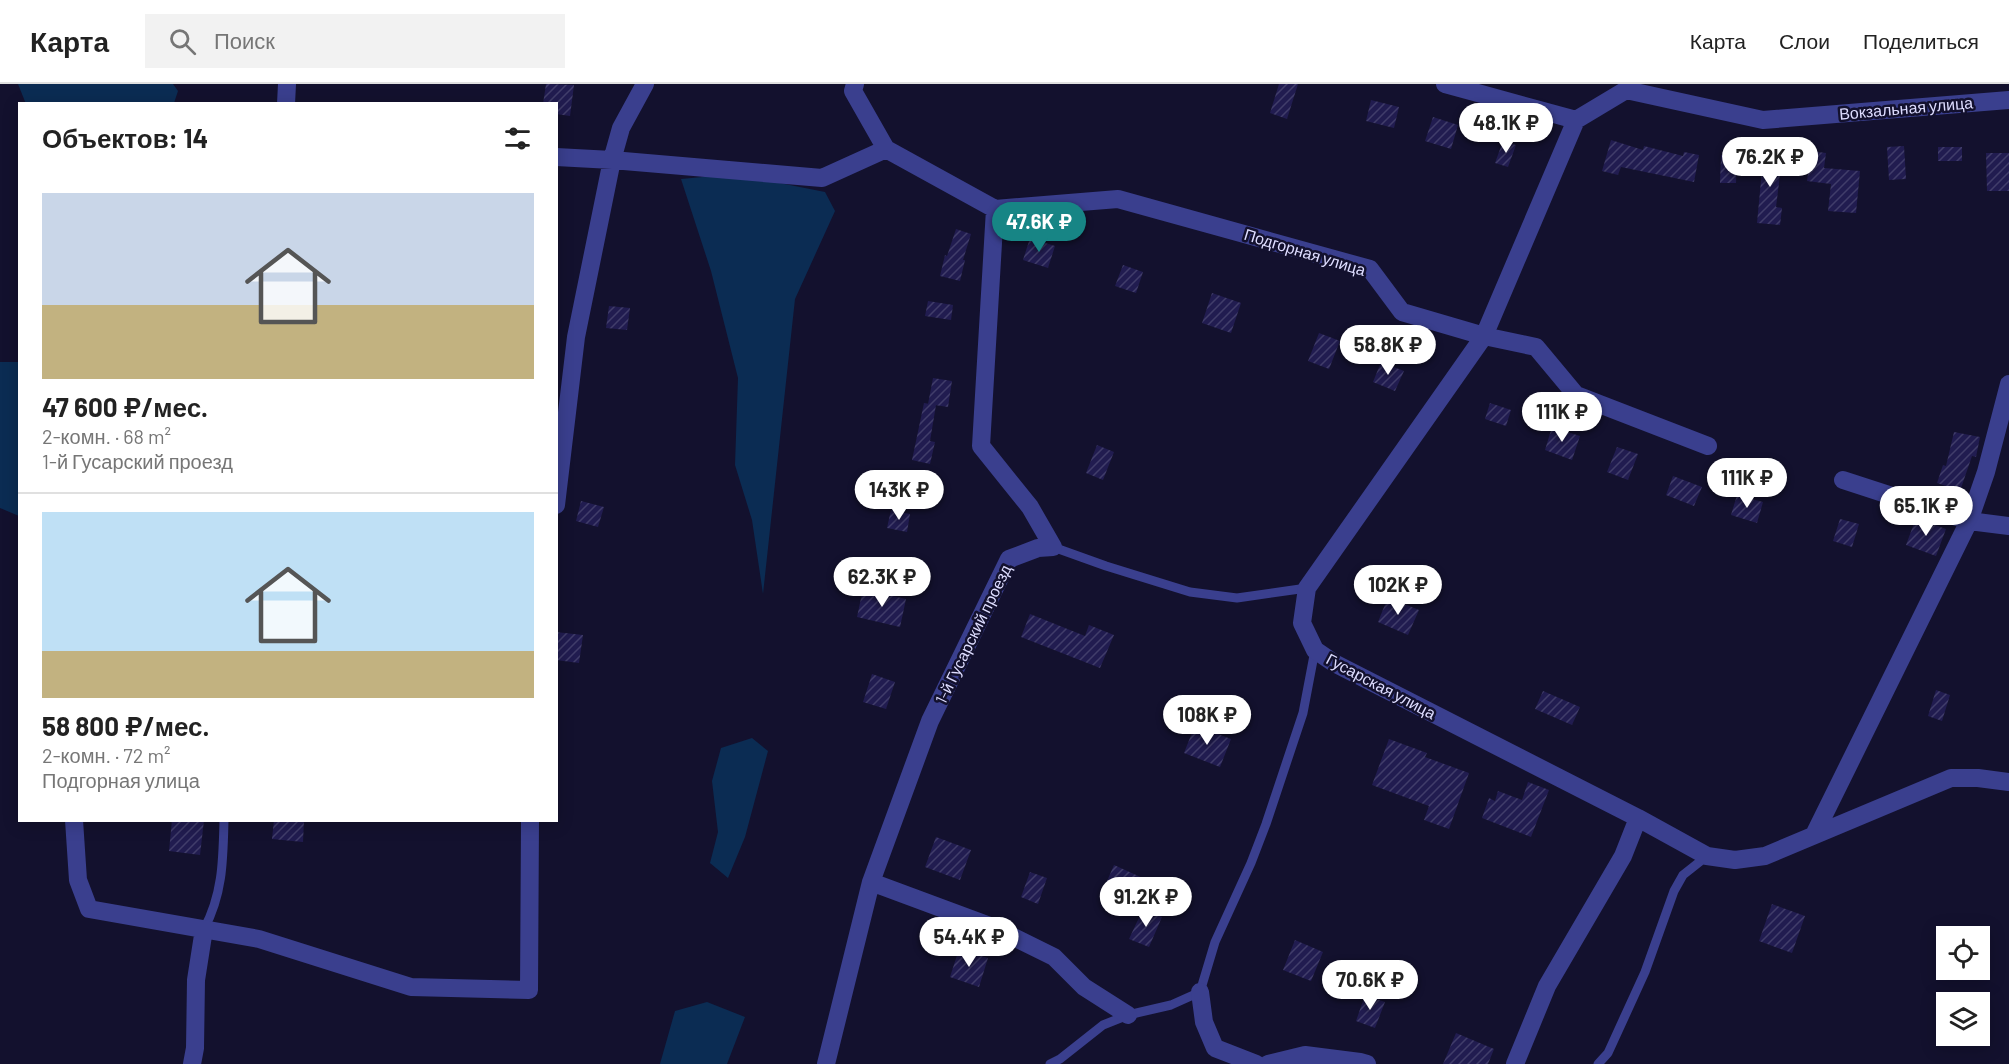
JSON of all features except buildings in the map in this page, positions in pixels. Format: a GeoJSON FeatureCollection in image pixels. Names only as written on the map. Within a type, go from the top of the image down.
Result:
{"type":"FeatureCollection","features":[{"type":"Feature","properties":{"kind":"street"},"geometry":{"type":"LineString","coordinates":[[286,102],[287,84]]}},
{"type":"Feature","properties":{"kind":"street"},"geometry":{"type":"LineString","coordinates":[[558,488],[576,337],[612,160],[621,128],[645,84]]}},
{"type":"Feature","properties":{"kind":"street"},"geometry":{"type":"LineString","coordinates":[[855,84],[853,91],[886,149],[995,209],[981,446],[1030,507],[1053,548]]}},
{"type":"Feature","properties":{"kind":"street"},"geometry":{"type":"LineString","coordinates":[[1445,84],[1576,120]]}},
{"type":"Feature","properties":{"kind":"street"},"geometry":{"type":"LineString","coordinates":[[1307,588],[1484,336],[1576,120],[1627,87]]}},
{"type":"Feature","properties":{"kind":"street","name":"Вокзальная улица"},"geometry":{"type":"LineString","coordinates":[[1627,87],[1763,120],[2009,100]]}},
{"type":"Feature","properties":{"kind":"street"},"geometry":{"type":"LineString","coordinates":[[558,158],[612,160],[822,178],[886,149]]}},
{"type":"Feature","properties":{"kind":"street","name":"Подгорная улица"},"geometry":{"type":"LineString","coordinates":[[995,209],[1118,199],[1370,269],[1402,312],[1484,336],[1536,347],[1575,395],[1708,446]]}},
{"type":"Feature","properties":{"kind":"street"},"geometry":{"type":"LineString","coordinates":[[1814,835],[1969,521],[1986,472],[2009,384]]}},
{"type":"Feature","properties":{"kind":"street"},"geometry":{"type":"LineString","coordinates":[[1842,480],[1969,521],[2009,526]]}},
{"type":"Feature","properties":{"kind":"street","name":"1-й Гусарский проезд"},"geometry":{"type":"LineString","coordinates":[[826,1064],[870,882],[930,721],[1008,559],[1038,548],[1053,548]]}},
{"type":"Feature","properties":{"kind":"street","name":"Гусарская улица"},"geometry":{"type":"LineString","coordinates":[[1307,588],[1302,623],[1315,650],[1334,663],[1638,818],[1707,856]]}},
{"type":"Feature","properties":{"kind":"street"},"geometry":{"type":"LineString","coordinates":[[1707,856],[1735,860],[1765,856],[1951,778],[1978,778],[2009,782]]}},
{"type":"Feature","properties":{"kind":"street"},"geometry":{"type":"LineString","coordinates":[[1515,1064],[1547,986],[1623,856],[1638,818]]}},
{"type":"Feature","properties":{"kind":"street"},"geometry":{"type":"LineString","coordinates":[[74,822],[78,880],[89,909],[260,939],[411,987],[529,990],[530,822]]}},
{"type":"Feature","properties":{"kind":"street"},"geometry":{"type":"LineString","coordinates":[[870,882],[995,928],[1054,957],[1084,987],[1128,1015]]}},
{"type":"Feature","properties":{"kind":"street"},"geometry":{"type":"LineString","coordinates":[[192,1064],[195,1048],[196,980],[204,928]]}},
{"type":"Feature","properties":{"kind":"street"},"geometry":{"type":"LineString","coordinates":[[1200,992],[1204,1022],[1215,1048],[1256,1064]]}},
{"type":"Feature","properties":{"kind":"street"},"geometry":{"type":"LineString","coordinates":[[1268,1064],[1305,1055],[1367,1064]]}},
{"type":"Feature","properties":{"kind":"lane"},"geometry":{"type":"LineString","coordinates":[[1053,548],[1191,592],[1237,598],[1307,588]]}},
{"type":"Feature","properties":{"kind":"lane"},"geometry":{"type":"LineString","coordinates":[[1050,1064],[1060,1059],[1103,1025],[1128,1015],[1171,1005],[1200,992],[1215,942],[1251,863],[1270,813],[1303,713],[1315,650]]}},
{"type":"Feature","properties":{"kind":"lane"},"geometry":{"type":"LineString","coordinates":[[204,928],[212,914],[222,876],[224,822]]}},
{"type":"Feature","properties":{"kind":"lane"},"geometry":{"type":"LineString","coordinates":[[1598,1064],[1608,1053],[1645,972],[1674,891],[1683,875],[1707,856]]}},
{"type":"Feature","properties":{"kind":"water"},"geometry":{"type":"Polygon","coordinates":[[[18,84],[173,84],[178,91],[174,102],[25,102],[18,84]]]}},
{"type":"Feature","properties":{"kind":"water"},"geometry":{"type":"Polygon","coordinates":[[[734,174],[825,192],[835,211],[795,299],[763,594],[752,520],[735,465],[738,378],[711,271],[681,179],[734,174]]]}},
{"type":"Feature","properties":{"kind":"water"},"geometry":{"type":"Polygon","coordinates":[[[0,362],[18,362],[18,516],[0,508],[0,362]]]}},
{"type":"Feature","properties":{"kind":"water"},"geometry":{"type":"Polygon","coordinates":[[[752,738],[768,751],[745,837],[728,878],[710,863],[718,832],[712,781],[721,748],[752,738]]]}},
{"type":"Feature","properties":{"kind":"water"},"geometry":{"type":"Polygon","coordinates":[[[707,1002],[745,1017],[727,1064],[660,1064],[675,1011],[707,1002]]]}}]}
